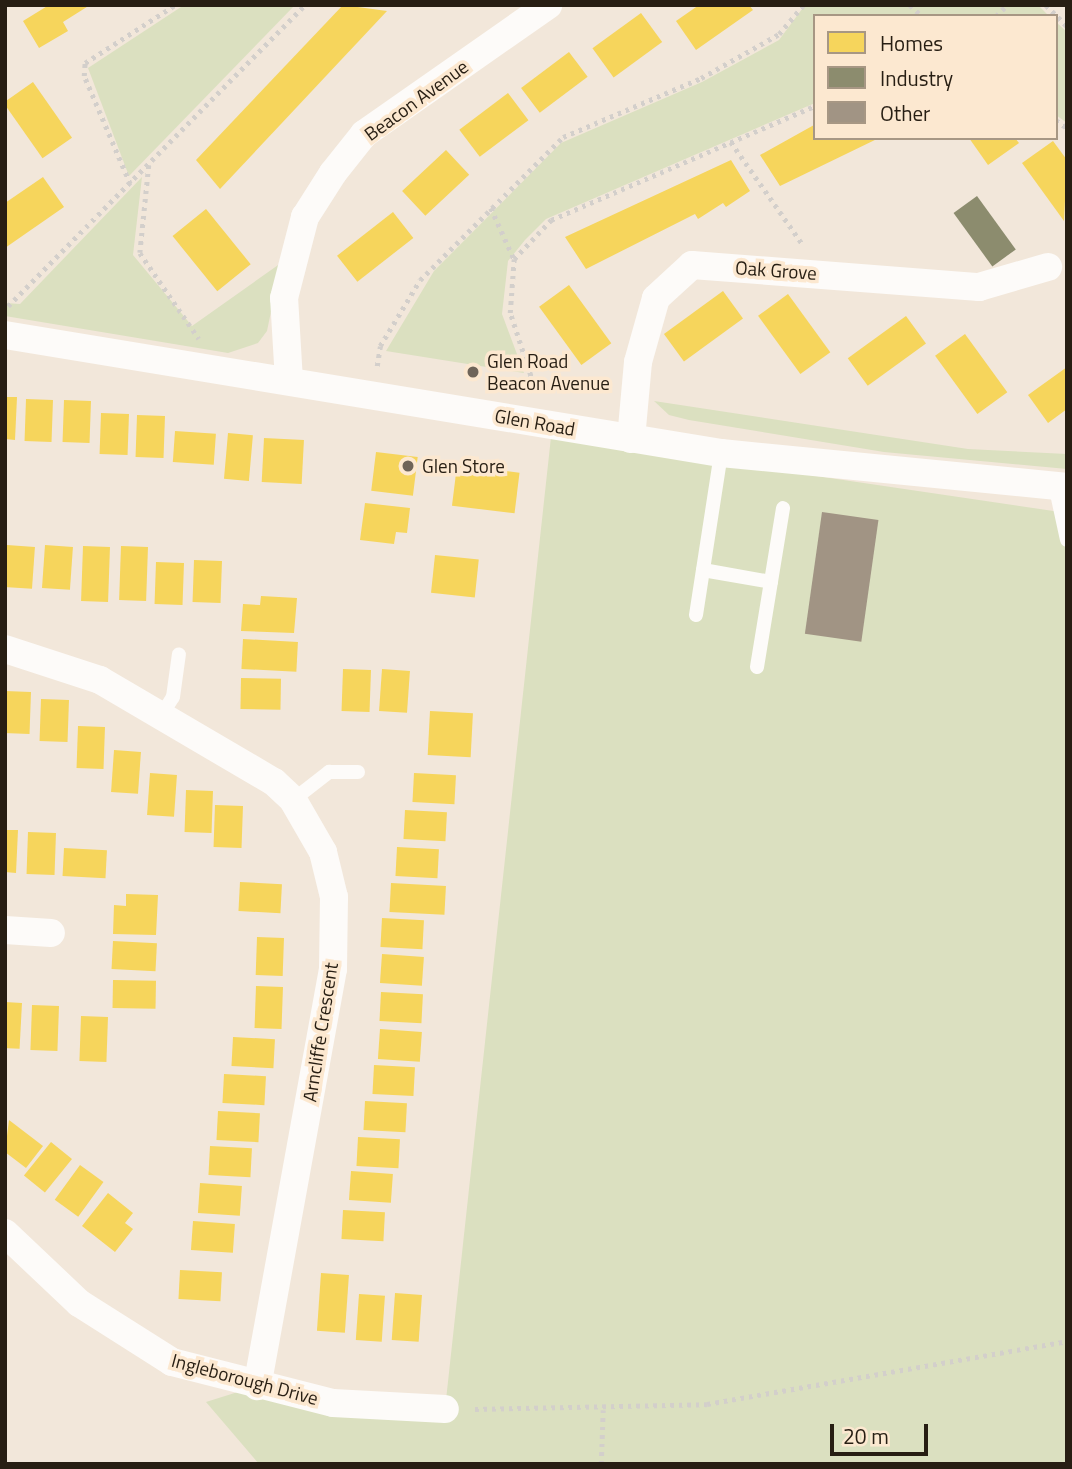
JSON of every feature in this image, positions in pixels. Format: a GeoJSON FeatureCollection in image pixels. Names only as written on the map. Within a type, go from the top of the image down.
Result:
{"type":"FeatureCollection","features":[{"type":"Feature","properties":{"kind":"street","name":"Beacon Avenue"},"geometry":{"type":"LineString","coordinates":[[289,381],[284,298],[305,217],[333,173],[364,134],[548,5]]}},
{"type":"Feature","properties":{"kind":"street","name":"Oak Grove"},"geometry":{"type":"LineString","coordinates":[[631,439],[638,362],[656,298],[692,265],[979,287],[1048,267]]}},
{"type":"Feature","properties":{"kind":"street","name":"Glen Road"},"geometry":{"type":"LineString","coordinates":[[5,335],[721,453],[1062,488]]}},
{"type":"Feature","properties":{"kind":"street","name":"Arncliffe Crescent"},"geometry":{"type":"LineString","coordinates":[[5,649],[87,675],[274,782],[293,800],[323,852],[334,897],[332,969],[257,1386]]}},
{"type":"Feature","properties":{"kind":"street"},"geometry":{"type":"LineString","coordinates":[[5,930],[51,933]]}},
{"type":"Feature","properties":{"kind":"street","name":"Ingleborough Drive"},"geometry":{"type":"LineString","coordinates":[[5,1233],[79,1303],[172,1362],[257,1386],[332,1403],[445,1409]]}},
{"type":"Feature","properties":{"kind":"lane"},"geometry":{"type":"LineString","coordinates":[[696,615],[721,453]]}},
{"type":"Feature","properties":{"kind":"lane"},"geometry":{"type":"LineString","coordinates":[[1062,488],[1067,540]]}},
{"type":"Feature","properties":{"kind":"lane"},"geometry":{"type":"LineString","coordinates":[[757,667],[782,508]]}},
{"type":"Feature","properties":{"kind":"lane"},"geometry":{"type":"LineString","coordinates":[[703,570],[771,582]]}},
{"type":"Feature","properties":{"kind":"lane"},"geometry":{"type":"LineString","coordinates":[[161,716],[173,697],[178,654]]}},
{"type":"Feature","properties":{"kind":"lane"},"geometry":{"type":"LineString","coordinates":[[293,800],[329,772],[358,772]]}},
{"type":"Feature","properties":{"kind":"path"},"geometry":{"type":"LineString","coordinates":[[130,184],[84,76],[85,63],[175,5]]}},
{"type":"Feature","properties":{"kind":"path"},"geometry":{"type":"LineString","coordinates":[[5,309],[305,5]]}},
{"type":"Feature","properties":{"kind":"path"},"geometry":{"type":"LineString","coordinates":[[372,395],[380,346],[420,280],[564,136],[701,78],[779,34],[803,5]]}},
{"type":"Feature","properties":{"kind":"path"},"geometry":{"type":"LineString","coordinates":[[514,259],[551,220],[813,107]]}},
{"type":"Feature","properties":{"kind":"path"},"geometry":{"type":"LineString","coordinates":[[731,142],[822,273]]}},
{"type":"Feature","properties":{"kind":"path"},"geometry":{"type":"LineString","coordinates":[[149,164],[140,253],[200,332],[194,365]]}},
{"type":"Feature","properties":{"kind":"path"},"geometry":{"type":"LineString","coordinates":[[491,208],[514,259],[510,313],[546,424]]}},
{"type":"Feature","properties":{"kind":"path"},"geometry":{"type":"LineString","coordinates":[[445,1409],[603,1410],[707,1404],[1067,1341]]}},
{"type":"Feature","properties":{"kind":"path"},"geometry":{"type":"LineString","coordinates":[[601,1464],[603,1410]]}},
{"type":"Feature","properties":{"kind":"green space"},"geometry":{"type":"Polygon","coordinates":[[[184,5],[295,5],[129,176],[88,68],[184,5]]]}},
{"type":"Feature","properties":{"kind":"green space"},"geometry":{"type":"Polygon","coordinates":[[[805,5],[1038,5],[1047,14],[813,14],[813,104],[546,219],[508,261],[502,314],[524,373],[386,351],[434,271],[561,143],[702,82],[779,40],[805,5]]]}},
{"type":"Feature","properties":{"kind":"green space"},"geometry":{"type":"Polygon","coordinates":[[[1058,24],[1067,32],[1067,123],[1058,116],[1058,24]]]}},
{"type":"Feature","properties":{"kind":"green space"},"geometry":{"type":"Polygon","coordinates":[[[142,177],[133,255],[192,326],[281,263],[267,331],[258,343],[228,353],[5,316],[5,303],[20,304],[142,177]]]}},
{"type":"Feature","properties":{"kind":"green space"},"geometry":{"type":"Polygon","coordinates":[[[654,401],[968,449],[1067,454],[1067,469],[884,452],[689,420],[669,415],[654,401]]]}},
{"type":"Feature","properties":{"kind":"green space"},"geometry":{"type":"Polygon","coordinates":[[[551,437],[1067,513],[1067,1464],[259,1464],[206,1402],[257,1386],[445,1409],[551,437]]]}},
{"type":"Feature","properties":{"kind":"building: Homes"},"geometry":{"type":"Polygon","coordinates":[[[49,5],[90,5],[63,22],[68,31],[39,48],[23,21],[49,5]]]}},
{"type":"Feature","properties":{"kind":"building: Homes"},"geometry":{"type":"Polygon","coordinates":[[[343,5],[387,11],[220,189],[196,160],[343,5]]]}},
{"type":"Feature","properties":{"kind":"building: Homes"},"geometry":{"type":"Polygon","coordinates":[[[699,5],[749,5],[753,10],[696,50],[676,21],[699,5]]]}},
{"type":"Feature","properties":{"kind":"building: Homes"},"geometry":{"type":"Polygon","coordinates":[[[641,13],[662,42],[614,77],[592,48],[641,13]]]}},
{"type":"Feature","properties":{"kind":"building: Homes"},"geometry":{"type":"Polygon","coordinates":[[[569,52],[588,77],[540,113],[521,88],[569,52]]]}},
{"type":"Feature","properties":{"kind":"building: Homes"},"geometry":{"type":"Polygon","coordinates":[[[33,82],[72,138],[43,158],[5,105],[5,102],[33,82]]]}},
{"type":"Feature","properties":{"kind":"building: Homes"},"geometry":{"type":"Polygon","coordinates":[[[508,93],[528,120],[480,157],[459,130],[508,93]]]}},
{"type":"Feature","properties":{"kind":"building: Homes"},"geometry":{"type":"Polygon","coordinates":[[[813,126],[813,140],[875,140],[780,186],[760,155],[813,126]]]}},
{"type":"Feature","properties":{"kind":"building: Homes"},"geometry":{"type":"Polygon","coordinates":[[[970,140],[1017,140],[1019,143],[988,165],[970,140]]]}},
{"type":"Feature","properties":{"kind":"building: Homes"},"geometry":{"type":"Polygon","coordinates":[[[1053,141],[1067,160],[1064,221],[1022,163],[1053,141]]]}},
{"type":"Feature","properties":{"kind":"building: Homes"},"geometry":{"type":"Polygon","coordinates":[[[446,150],[469,175],[425,216],[402,191],[446,150]]]}},
{"type":"Feature","properties":{"kind":"building: Homes"},"geometry":{"type":"Polygon","coordinates":[[[731,160],[750,191],[726,207],[723,203],[698,219],[695,214],[586,269],[565,237],[731,160]]]}},
{"type":"Feature","properties":{"kind":"building: Homes"},"geometry":{"type":"Polygon","coordinates":[[[43,177],[64,207],[5,248],[5,203],[43,177]]]}},
{"type":"Feature","properties":{"kind":"building: Homes"},"geometry":{"type":"Polygon","coordinates":[[[206,209],[251,264],[217,291],[173,236],[206,209]]]}},
{"type":"Feature","properties":{"kind":"building: Homes"},"geometry":{"type":"Polygon","coordinates":[[[393,212],[413,238],[357,282],[337,256],[393,212]]]}},
{"type":"Feature","properties":{"kind":"building: Homes"},"geometry":{"type":"Polygon","coordinates":[[[569,285],[611,343],[581,365],[539,307],[569,285]]]}},
{"type":"Feature","properties":{"kind":"building: Homes"},"geometry":{"type":"Polygon","coordinates":[[[723,291],[743,319],[684,361],[664,334],[723,291]]]}},
{"type":"Feature","properties":{"kind":"building: Homes"},"geometry":{"type":"Polygon","coordinates":[[[788,294],[830,352],[800,374],[758,316],[788,294]]]}},
{"type":"Feature","properties":{"kind":"building: Homes"},"geometry":{"type":"Polygon","coordinates":[[[906,316],[926,344],[868,386],[848,358],[906,316]]]}},
{"type":"Feature","properties":{"kind":"building: Homes"},"geometry":{"type":"Polygon","coordinates":[[[965,334],[1007,392],[977,414],[935,356],[965,334]]]}},
{"type":"Feature","properties":{"kind":"building: Homes"},"geometry":{"type":"Polygon","coordinates":[[[1067,367],[1067,409],[1048,423],[1028,395],[1067,367]]]}},
{"type":"Feature","properties":{"kind":"building: Homes"},"geometry":{"type":"Polygon","coordinates":[[[5,397],[17,397],[15,440],[5,439],[5,397]]]}},
{"type":"Feature","properties":{"kind":"building: Homes"},"geometry":{"type":"Polygon","coordinates":[[[26,399],[53,400],[52,442],[25,441],[26,399]]]}},
{"type":"Feature","properties":{"kind":"building: Homes"},"geometry":{"type":"Polygon","coordinates":[[[64,400],[91,401],[90,443],[63,442],[64,400]]]}},
{"type":"Feature","properties":{"kind":"building: Homes"},"geometry":{"type":"Polygon","coordinates":[[[101,413],[129,414],[128,455],[100,454],[101,413]]]}},
{"type":"Feature","properties":{"kind":"building: Homes"},"geometry":{"type":"Polygon","coordinates":[[[137,415],[165,416],[164,458],[136,457],[137,415]]]}},
{"type":"Feature","properties":{"kind":"building: Homes"},"geometry":{"type":"Polygon","coordinates":[[[175,431],[216,434],[214,465],[173,462],[175,431]]]}},
{"type":"Feature","properties":{"kind":"building: Homes"},"geometry":{"type":"Polygon","coordinates":[[[228,433],[253,435],[249,481],[224,479],[228,433]]]}},
{"type":"Feature","properties":{"kind":"building: Homes"},"geometry":{"type":"Polygon","coordinates":[[[264,438],[304,440],[302,484],[262,482],[264,438]]]}},
{"type":"Feature","properties":{"kind":"building: Homes"},"geometry":{"type":"Polygon","coordinates":[[[376,452],[418,457],[413,496],[371,491],[376,452]]]}},
{"type":"Feature","properties":{"kind":"building: Homes"},"geometry":{"type":"Polygon","coordinates":[[[457,465],[520,473],[515,513],[452,506],[457,465]]]}},
{"type":"Feature","properties":{"kind":"building: Homes"},"geometry":{"type":"Polygon","coordinates":[[[365,503],[410,508],[407,533],[396,532],[394,544],[360,540],[365,503]]]}},
{"type":"Feature","properties":{"kind":"building: Homes"},"geometry":{"type":"Polygon","coordinates":[[[7,545],[35,547],[32,589],[5,587],[7,545]]]}},
{"type":"Feature","properties":{"kind":"building: Homes"},"geometry":{"type":"Polygon","coordinates":[[[45,545],[73,547],[70,590],[42,588],[45,545]]]}},
{"type":"Feature","properties":{"kind":"building: Homes"},"geometry":{"type":"Polygon","coordinates":[[[83,546],[110,547],[108,602],[81,601],[83,546]]]}},
{"type":"Feature","properties":{"kind":"building: Homes"},"geometry":{"type":"Polygon","coordinates":[[[121,546],[148,547],[146,601],[119,600],[121,546]]]}},
{"type":"Feature","properties":{"kind":"building: Homes"},"geometry":{"type":"Polygon","coordinates":[[[435,555],[479,560],[475,597],[431,593],[435,555]]]}},
{"type":"Feature","properties":{"kind":"building: Homes"},"geometry":{"type":"Polygon","coordinates":[[[194,560],[222,561],[221,603],[193,602],[194,560]]]}},
{"type":"Feature","properties":{"kind":"building: Homes"},"geometry":{"type":"Polygon","coordinates":[[[156,562],[184,563],[183,605],[155,604],[156,562]]]}},
{"type":"Feature","properties":{"kind":"building: Homes"},"geometry":{"type":"Polygon","coordinates":[[[261,596],[297,598],[294,633],[241,631],[243,604],[260,605],[261,596]]]}},
{"type":"Feature","properties":{"kind":"building: Homes"},"geometry":{"type":"Polygon","coordinates":[[[243,639],[298,642],[296,672],[241,669],[243,639]]]}},
{"type":"Feature","properties":{"kind":"building: Homes"},"geometry":{"type":"Polygon","coordinates":[[[343,669],[371,670],[370,712],[342,711],[343,669]]]}},
{"type":"Feature","properties":{"kind":"building: Homes"},"geometry":{"type":"Polygon","coordinates":[[[382,669],[410,671],[407,713],[379,711],[382,669]]]}},
{"type":"Feature","properties":{"kind":"building: Homes"},"geometry":{"type":"Polygon","coordinates":[[[241,678],[281,679],[280,710],[240,709],[241,678]]]}},
{"type":"Feature","properties":{"kind":"building: Homes"},"geometry":{"type":"Polygon","coordinates":[[[5,691],[31,692],[30,734],[5,733],[5,691]]]}},
{"type":"Feature","properties":{"kind":"building: Homes"},"geometry":{"type":"Polygon","coordinates":[[[41,699],[69,700],[68,742],[40,741],[41,699]]]}},
{"type":"Feature","properties":{"kind":"building: Homes"},"geometry":{"type":"Polygon","coordinates":[[[430,711],[473,713],[471,757],[428,755],[430,711]]]}},
{"type":"Feature","properties":{"kind":"building: Homes"},"geometry":{"type":"Polygon","coordinates":[[[78,726],[105,727],[104,769],[77,768],[78,726]]]}},
{"type":"Feature","properties":{"kind":"building: Homes"},"geometry":{"type":"Polygon","coordinates":[[[114,750],[141,752],[138,794],[111,792],[114,750]]]}},
{"type":"Feature","properties":{"kind":"building: Homes"},"geometry":{"type":"Polygon","coordinates":[[[150,773],[177,775],[174,817],[147,815],[150,773]]]}},
{"type":"Feature","properties":{"kind":"building: Homes"},"geometry":{"type":"Polygon","coordinates":[[[414,773],[456,775],[454,804],[412,802],[414,773]]]}},
{"type":"Feature","properties":{"kind":"building: Homes"},"geometry":{"type":"Polygon","coordinates":[[[186,790],[213,791],[212,833],[185,832],[186,790]]]}},
{"type":"Feature","properties":{"kind":"building: Homes"},"geometry":{"type":"Polygon","coordinates":[[[215,805],[243,806],[242,848],[214,847],[215,805]]]}},
{"type":"Feature","properties":{"kind":"building: Homes"},"geometry":{"type":"Polygon","coordinates":[[[405,810],[447,812],[445,841],[403,839],[405,810]]]}},
{"type":"Feature","properties":{"kind":"building: Homes"},"geometry":{"type":"Polygon","coordinates":[[[5,830],[18,830],[16,873],[5,872],[5,830]]]}},
{"type":"Feature","properties":{"kind":"building: Homes"},"geometry":{"type":"Polygon","coordinates":[[[28,832],[56,833],[55,875],[27,874],[28,832]]]}},
{"type":"Feature","properties":{"kind":"building: Homes"},"geometry":{"type":"Polygon","coordinates":[[[397,847],[439,849],[437,878],[395,876],[397,847]]]}},
{"type":"Feature","properties":{"kind":"building: Homes"},"geometry":{"type":"Polygon","coordinates":[[[64,848],[107,850],[105,878],[63,876],[64,848]]]}},
{"type":"Feature","properties":{"kind":"building: Homes"},"geometry":{"type":"Polygon","coordinates":[[[240,882],[282,884],[280,913],[238,911],[240,882]]]}},
{"type":"Feature","properties":{"kind":"building: Homes"},"geometry":{"type":"Polygon","coordinates":[[[391,883],[446,886],[444,915],[389,912],[391,883]]]}},
{"type":"Feature","properties":{"kind":"building: Homes"},"geometry":{"type":"Polygon","coordinates":[[[126,894],[158,895],[156,935],[113,934],[114,905],[126,906],[126,894]]]}},
{"type":"Feature","properties":{"kind":"building: Homes"},"geometry":{"type":"Polygon","coordinates":[[[382,918],[424,920],[422,949],[380,947],[382,918]]]}},
{"type":"Feature","properties":{"kind":"building: Homes"},"geometry":{"type":"Polygon","coordinates":[[[257,937],[284,938],[283,976],[256,975],[257,937]]]}},
{"type":"Feature","properties":{"kind":"building: Homes"},"geometry":{"type":"Polygon","coordinates":[[[113,941],[157,943],[155,971],[112,969],[113,941]]]}},
{"type":"Feature","properties":{"kind":"building: Homes"},"geometry":{"type":"Polygon","coordinates":[[[382,954],[424,957],[422,986],[380,983],[382,954]]]}},
{"type":"Feature","properties":{"kind":"building: Homes"},"geometry":{"type":"Polygon","coordinates":[[[113,980],[156,981],[156,1009],[113,1008],[113,980]]]}},
{"type":"Feature","properties":{"kind":"building: Homes"},"geometry":{"type":"Polygon","coordinates":[[[256,986],[283,987],[282,1029],[255,1028],[256,986]]]}},
{"type":"Feature","properties":{"kind":"building: Homes"},"geometry":{"type":"Polygon","coordinates":[[[381,992],[423,994],[421,1023],[379,1021],[381,992]]]}},
{"type":"Feature","properties":{"kind":"building: Homes"},"geometry":{"type":"Polygon","coordinates":[[[5,1002],[22,1003],[20,1049],[5,1048],[5,1002]]]}},
{"type":"Feature","properties":{"kind":"building: Homes"},"geometry":{"type":"Polygon","coordinates":[[[32,1005],[59,1006],[57,1051],[30,1050],[32,1005]]]}},
{"type":"Feature","properties":{"kind":"building: Homes"},"geometry":{"type":"Polygon","coordinates":[[[81,1016],[108,1017],[106,1062],[79,1061],[81,1016]]]}},
{"type":"Feature","properties":{"kind":"building: Homes"},"geometry":{"type":"Polygon","coordinates":[[[380,1029],[422,1032],[420,1062],[378,1059],[380,1029]]]}},
{"type":"Feature","properties":{"kind":"building: Homes"},"geometry":{"type":"Polygon","coordinates":[[[233,1037],[275,1039],[273,1068],[231,1066],[233,1037]]]}},
{"type":"Feature","properties":{"kind":"building: Homes"},"geometry":{"type":"Polygon","coordinates":[[[374,1065],[415,1067],[413,1096],[372,1094],[374,1065]]]}},
{"type":"Feature","properties":{"kind":"building: Homes"},"geometry":{"type":"Polygon","coordinates":[[[224,1074],[266,1076],[264,1105],[222,1103],[224,1074]]]}},
{"type":"Feature","properties":{"kind":"building: Homes"},"geometry":{"type":"Polygon","coordinates":[[[365,1101],[407,1103],[405,1132],[363,1130],[365,1101]]]}},
{"type":"Feature","properties":{"kind":"building: Homes"},"geometry":{"type":"Polygon","coordinates":[[[218,1111],[260,1113],[258,1142],[216,1140],[218,1111]]]}},
{"type":"Feature","properties":{"kind":"building: Homes"},"geometry":{"type":"Polygon","coordinates":[[[9,1120],[43,1146],[26,1168],[5,1152],[9,1120]]]}},
{"type":"Feature","properties":{"kind":"building: Homes"},"geometry":{"type":"Polygon","coordinates":[[[358,1137],[400,1139],[398,1168],[356,1166],[358,1137]]]}},
{"type":"Feature","properties":{"kind":"building: Homes"},"geometry":{"type":"Polygon","coordinates":[[[51,1142],[72,1159],[45,1192],[24,1175],[51,1142]]]}},
{"type":"Feature","properties":{"kind":"building: Homes"},"geometry":{"type":"Polygon","coordinates":[[[210,1146],[252,1148],[250,1177],[208,1175],[210,1146]]]}},
{"type":"Feature","properties":{"kind":"building: Homes"},"geometry":{"type":"Polygon","coordinates":[[[80,1165],[103,1182],[78,1217],[55,1200],[80,1165]]]}},
{"type":"Feature","properties":{"kind":"building: Homes"},"geometry":{"type":"Polygon","coordinates":[[[351,1171],[393,1174],[391,1203],[349,1200],[351,1171]]]}},
{"type":"Feature","properties":{"kind":"building: Homes"},"geometry":{"type":"Polygon","coordinates":[[[200,1183],[242,1186],[240,1216],[198,1213],[200,1183]]]}},
{"type":"Feature","properties":{"kind":"building: Homes"},"geometry":{"type":"Polygon","coordinates":[[[108,1193],[133,1213],[125,1223],[133,1229],[115,1252],[82,1226],[108,1193]]]}},
{"type":"Feature","properties":{"kind":"building: Homes"},"geometry":{"type":"Polygon","coordinates":[[[343,1210],[385,1212],[383,1241],[341,1239],[343,1210]]]}},
{"type":"Feature","properties":{"kind":"building: Homes"},"geometry":{"type":"Polygon","coordinates":[[[193,1221],[235,1224],[233,1253],[191,1250],[193,1221]]]}},
{"type":"Feature","properties":{"kind":"building: Homes"},"geometry":{"type":"Polygon","coordinates":[[[180,1270],[222,1272],[220,1301],[178,1299],[180,1270]]]}},
{"type":"Feature","properties":{"kind":"building: Homes"},"geometry":{"type":"Polygon","coordinates":[[[321,1273],[349,1275],[345,1333],[317,1331],[321,1273]]]}},
{"type":"Feature","properties":{"kind":"building: Homes"},"geometry":{"type":"Polygon","coordinates":[[[395,1293],[422,1295],[419,1342],[392,1340],[395,1293]]]}},
{"type":"Feature","properties":{"kind":"building: Homes"},"geometry":{"type":"Polygon","coordinates":[[[359,1294],[385,1296],[382,1342],[356,1340],[359,1294]]]}},
{"type":"Feature","properties":{"kind":"building: Industry"},"geometry":{"type":"Polygon","coordinates":[[[977,196],[1016,249],[992,266],[954,213],[977,196]]]}},
{"type":"Feature","properties":{"kind":"building: Other"},"geometry":{"type":"Polygon","coordinates":[[[822,512],[878,520],[861,642],[805,634],[822,512]]]}},
{"type":"Feature","properties":{"kind":"place","name":"Glen Road Beacon Avenue"},"geometry":{"type":"Point","coordinates":[473,372]}},
{"type":"Feature","properties":{"kind":"place","name":"Glen Store"},"geometry":{"type":"Point","coordinates":[408,466]}}]}
